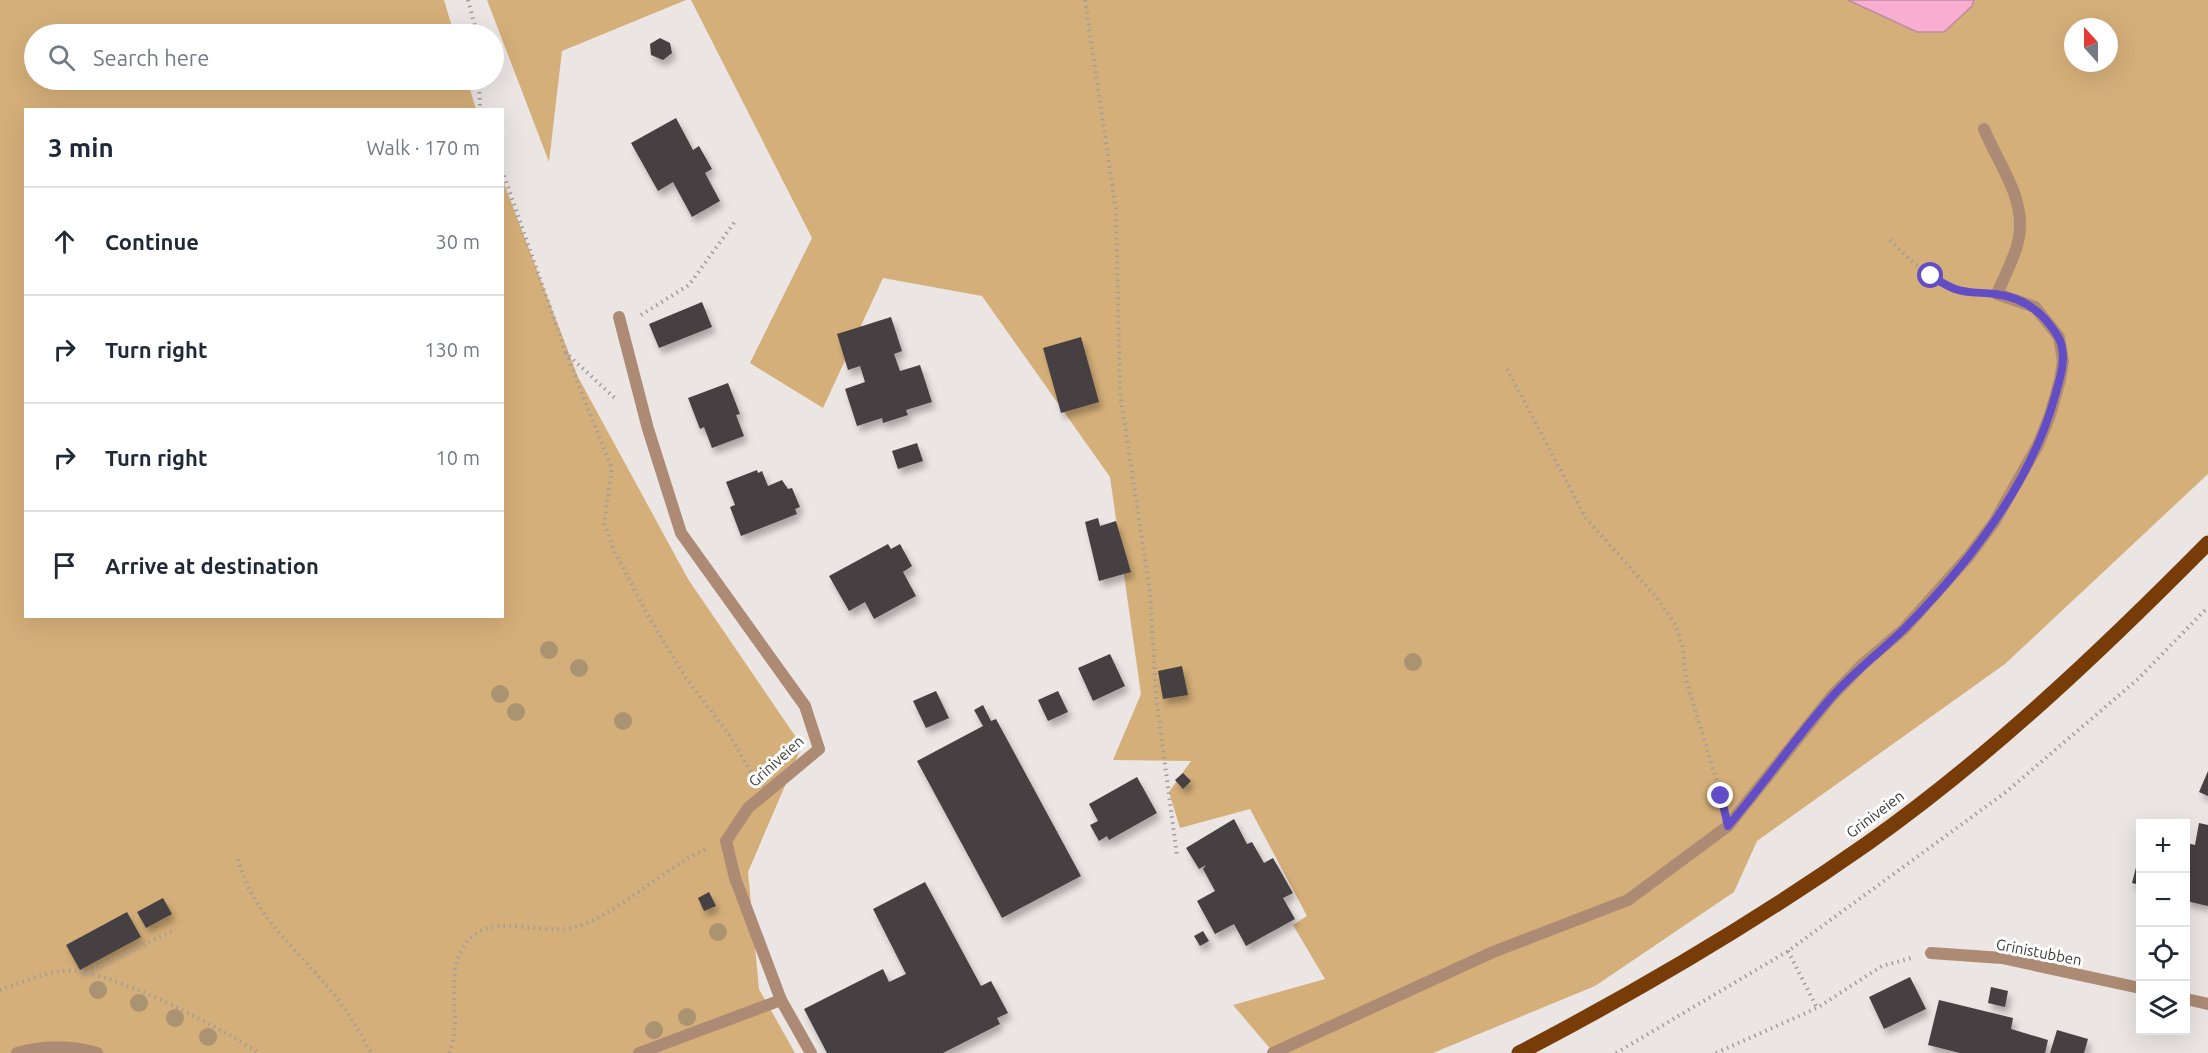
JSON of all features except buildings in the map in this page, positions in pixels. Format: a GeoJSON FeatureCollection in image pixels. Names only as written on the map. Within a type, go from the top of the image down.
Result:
{"type":"FeatureCollection","features":[{"type":"Feature","properties":{"kind":"main road","name":"Griniveien"},"geometry":{"type":"LineString","coordinates":[[1519,1053],[1626,996],[1749,924],[1870,841],[1996,742],[2110,642],[2208,543]]}},
{"type":"Feature","properties":{"kind":"street"},"geometry":{"type":"LineString","coordinates":[[1273,1053],[1493,952],[1628,900],[1728,826],[1831,697],[1863,664],[1904,628],[1969,556],[1995,521],[2038,445],[2050,415],[2063,361],[2059,337],[2035,307],[1997,294],[2018,242],[2021,220],[2018,198],[1984,129]]}},
{"type":"Feature","properties":{"kind":"street","name":"Griniveien"},"geometry":{"type":"LineString","coordinates":[[619,317],[648,429],[681,533],[805,706],[819,749],[766,796],[748,808],[726,841]]}},
{"type":"Feature","properties":{"kind":"street"},"geometry":{"type":"LineString","coordinates":[[726,841],[735,878],[781,1000],[812,1053]]}},
{"type":"Feature","properties":{"kind":"street","name":"Grinistubben"},"geometry":{"type":"LineString","coordinates":[[1931,952],[2002,958],[2136,987]]}},
{"type":"Feature","properties":{"kind":"street"},"geometry":{"type":"LineString","coordinates":[[639,1053],[781,1000]]}},
{"type":"Feature","properties":{"kind":"street"},"geometry":{"type":"LineString","coordinates":[[2190,1000],[2208,1004]]}},
{"type":"Feature","properties":{"kind":"street"},"geometry":{"type":"LineString","coordinates":[[17,1053],[39,1047],[84,1049],[97,1053]]}},
{"type":"Feature","properties":{"kind":"path"},"geometry":{"type":"LineString","coordinates":[[468,0],[474,24]]}},
{"type":"Feature","properties":{"kind":"path"},"geometry":{"type":"LineString","coordinates":[[1084,0],[1116,211],[1120,393],[1150,592],[1156,695],[1177,856]]}},
{"type":"Feature","properties":{"kind":"path"},"geometry":{"type":"LineString","coordinates":[[479,90],[480,108]]}},
{"type":"Feature","properties":{"kind":"path"},"geometry":{"type":"LineString","coordinates":[[504,176],[566,353],[612,469],[604,523],[613,548],[647,614],[686,678],[730,736],[766,796]]}},
{"type":"Feature","properties":{"kind":"path"},"geometry":{"type":"LineString","coordinates":[[619,317],[639,316],[689,285],[736,220]]}},
{"type":"Feature","properties":{"kind":"path"},"geometry":{"type":"LineString","coordinates":[[1890,240],[1931,276],[1956,290],[1997,294]]}},
{"type":"Feature","properties":{"kind":"path"},"geometry":{"type":"LineString","coordinates":[[566,353],[648,429]]}},
{"type":"Feature","properties":{"kind":"path"},"geometry":{"type":"LineString","coordinates":[[1507,369],[1586,518],[1657,598],[1676,625],[1683,648],[1686,680],[1728,826]]}},
{"type":"Feature","properties":{"kind":"path"},"geometry":{"type":"LineString","coordinates":[[1616,1053],[1788,951],[2006,792],[2138,679],[2208,607]]}},
{"type":"Feature","properties":{"kind":"path"},"geometry":{"type":"LineString","coordinates":[[449,1053],[455,1034],[453,988],[456,967],[463,946],[474,934],[489,927],[571,928],[594,920],[670,869],[726,841]]}},
{"type":"Feature","properties":{"kind":"path"},"geometry":{"type":"LineString","coordinates":[[238,859],[244,880],[262,914],[331,991],[351,1018],[371,1053]]}},
{"type":"Feature","properties":{"kind":"path"},"geometry":{"type":"LineString","coordinates":[[84,974],[176,929]]}},
{"type":"Feature","properties":{"kind":"path"},"geometry":{"type":"LineString","coordinates":[[1788,951],[1817,1008]]}},
{"type":"Feature","properties":{"kind":"path"},"geometry":{"type":"LineString","coordinates":[[1716,1053],[1817,1008],[1882,966],[1931,952]]}},
{"type":"Feature","properties":{"kind":"path"},"geometry":{"type":"LineString","coordinates":[[0,990],[63,971],[84,974],[150,995],[218,1027],[260,1053]]}},
{"type":"Feature","properties":{"kind":"shaded area"},"geometry":{"type":"Polygon","coordinates":[[[0,0],[444,0],[451,24],[24,24],[24,90],[470,90],[476,108],[24,108],[24,618],[504,618],[504,184],[578,377],[688,579],[802,746],[748,872],[759,989],[795,1053],[0,1053],[0,0]]]}},
{"type":"Feature","properties":{"kind":"shaded area"},"geometry":{"type":"Polygon","coordinates":[[[487,0],[686,0],[562,51],[549,162],[504,44],[504,24],[496,24],[487,0]]]}},
{"type":"Feature","properties":{"kind":"shaded area"},"geometry":{"type":"Polygon","coordinates":[[[691,0],[2208,0],[2208,474],[2005,664],[1757,841],[1734,892],[1595,986],[1433,1053],[1274,1053],[1233,1005],[1325,979],[1293,925],[1307,916],[1250,809],[1180,828],[1169,792],[1191,761],[1113,760],[1141,694],[1110,477],[982,296],[883,278],[823,408],[750,363],[812,238],[691,0]]]}},
{"type":"Feature","properties":{"kind":"shaded area"},"geometry":{"type":"Polygon","coordinates":[[[1848,0],[1974,0],[1972,6],[1944,32],[1917,32],[1848,0]]]}},
{"type":"Feature","properties":{"kind":"route"},"geometry":{"type":"LineString","coordinates":[[1721,796],[1728,826],[1762,786],[1791,744],[1831,697],[1863,664],[1904,628],[1969,556],[1995,521],[2038,445],[2060,380],[2063,361],[2059,337],[2035,307],[1997,294],[1956,290],[1931,276]]}}]}
